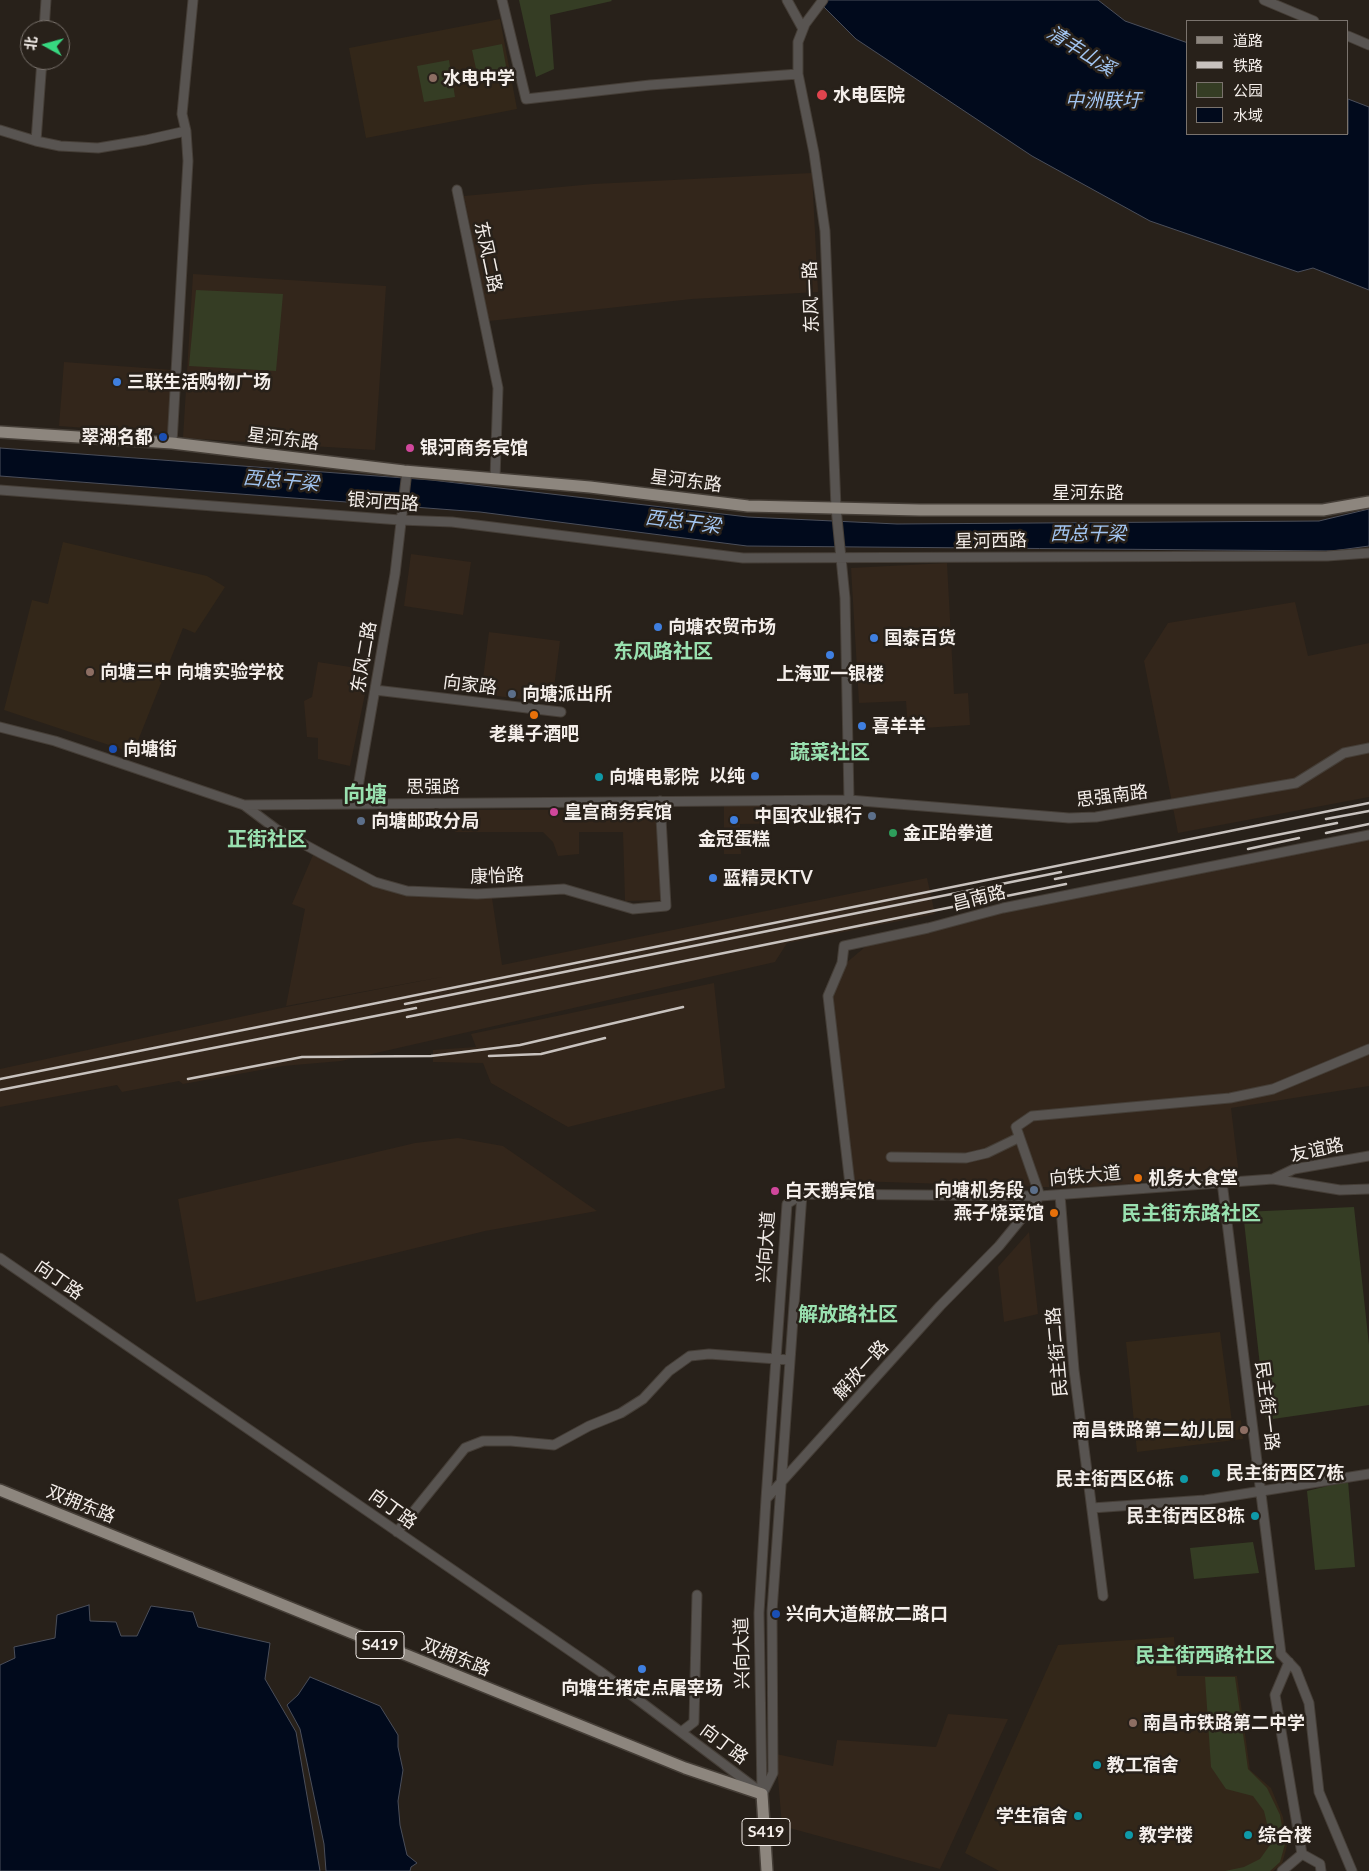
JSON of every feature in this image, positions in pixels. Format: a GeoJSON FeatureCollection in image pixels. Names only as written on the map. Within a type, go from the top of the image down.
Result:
{"type":"FeatureCollection","features":[{"type":"Feature","properties":{"kind":"main road","name":"星河东路"},"geometry":{"type":"LineString","coordinates":[[0,432],[172,443],[407,474],[495,478],[590,487],[748,506],[1324,510],[1369,502]]}},
{"type":"Feature","properties":{"kind":"main road","name":"双拥东路"},"geometry":{"type":"LineString","coordinates":[[0,1490],[685,1768],[762,1794]]}},
{"type":"Feature","properties":{"kind":"main road","name":"兴向大道"},"geometry":{"type":"LineString","coordinates":[[762,1794],[767,1871]]}},
{"type":"Feature","properties":{"kind":"street"},"geometry":{"type":"LineString","coordinates":[[45,20],[46,0]]}},
{"type":"Feature","properties":{"kind":"street"},"geometry":{"type":"LineString","coordinates":[[172,443],[188,161],[186,131],[182,114],[193,0]]}},
{"type":"Feature","properties":{"kind":"street"},"geometry":{"type":"LineString","coordinates":[[502,0],[526,99],[650,85],[798,74]]}},
{"type":"Feature","properties":{"kind":"street"},"geometry":{"type":"LineString","coordinates":[[787,0],[802,29]]}},
{"type":"Feature","properties":{"kind":"street","name":"东风一路"},"geometry":{"type":"LineString","coordinates":[[823,0],[802,29],[798,42],[798,74],[814,153],[825,231],[836,508],[838,545],[842,559]]}},
{"type":"Feature","properties":{"kind":"street"},"geometry":{"type":"LineString","coordinates":[[1264,0],[1312,20]]}},
{"type":"Feature","properties":{"kind":"street"},"geometry":{"type":"LineString","coordinates":[[1349,36],[1369,44]]}},
{"type":"Feature","properties":{"kind":"street"},"geometry":{"type":"LineString","coordinates":[[36,140],[41,70]]}},
{"type":"Feature","properties":{"kind":"street"},"geometry":{"type":"LineString","coordinates":[[0,130],[60,146],[98,148],[186,131]]}},
{"type":"Feature","properties":{"kind":"street","name":"东风二路"},"geometry":{"type":"LineString","coordinates":[[457,190],[498,388],[495,478]]}},
{"type":"Feature","properties":{"kind":"street","name":"东风二路"},"geometry":{"type":"LineString","coordinates":[[355,804],[375,690],[402,518],[407,474]]}},
{"type":"Feature","properties":{"kind":"street","name":"银河西路"},"geometry":{"type":"LineString","coordinates":[[0,490],[471,524],[674,549]]}},
{"type":"Feature","properties":{"kind":"street","name":"星河西路"},"geometry":{"type":"LineString","coordinates":[[674,549],[743,558],[842,559],[1327,556],[1369,553]]}},
{"type":"Feature","properties":{"kind":"street"},"geometry":{"type":"LineString","coordinates":[[842,559],[849,800]]}},
{"type":"Feature","properties":{"kind":"street","name":"向家路"},"geometry":{"type":"LineString","coordinates":[[375,690],[561,712]]}},
{"type":"Feature","properties":{"kind":"street","name":"思强路"},"geometry":{"type":"LineString","coordinates":[[0,727],[55,741],[244,805],[849,800]]}},
{"type":"Feature","properties":{"kind":"street","name":"思强南路"},"geometry":{"type":"LineString","coordinates":[[849,800],[1069,818],[1096,817],[1296,783],[1344,753],[1369,748]]}},
{"type":"Feature","properties":{"kind":"street","name":"康怡路"},"geometry":{"type":"LineString","coordinates":[[244,805],[276,829],[322,854],[375,882],[406,891],[477,894],[564,890],[633,909],[666,906],[660,801]]}},
{"type":"Feature","properties":{"kind":"street","name":"昌南路"},"geometry":{"type":"LineString","coordinates":[[851,1193],[828,996],[842,962],[844,946],[928,928],[1003,908],[1369,835]]}},
{"type":"Feature","properties":{"kind":"street"},"geometry":{"type":"LineString","coordinates":[[1040,1196],[1018,1138],[1016,1127],[1032,1116],[1230,1098],[1273,1089],[1369,1049]]}},
{"type":"Feature","properties":{"kind":"street"},"geometry":{"type":"LineString","coordinates":[[891,1157],[966,1158],[987,1153],[1018,1138]]}},
{"type":"Feature","properties":{"kind":"street","name":"友谊路"},"geometry":{"type":"LineString","coordinates":[[1273,1179],[1294,1169],[1369,1156]]}},
{"type":"Feature","properties":{"kind":"street","name":"向铁大道"},"geometry":{"type":"LineString","coordinates":[[802,1194],[1040,1196],[1273,1179],[1340,1190],[1369,1189]]}},
{"type":"Feature","properties":{"kind":"street","name":"民主街一路"},"geometry":{"type":"LineString","coordinates":[[1222,1182],[1281,1654],[1296,1670],[1309,1703],[1319,1792],[1352,1871]]}},
{"type":"Feature","properties":{"kind":"street","name":"兴向大道"},"geometry":{"type":"LineString","coordinates":[[762,1794],[759,1613],[766,1499],[787,1204],[802,1194]]}},
{"type":"Feature","properties":{"kind":"street","name":"兴向大道"},"geometry":{"type":"LineString","coordinates":[[762,1794],[773,1773],[772,1611],[802,1194]]}},
{"type":"Feature","properties":{"kind":"street","name":"民主街二路"},"geometry":{"type":"LineString","coordinates":[[1060,1194],[1074,1370],[1103,1596]]}},
{"type":"Feature","properties":{"kind":"street","name":"解放一路"},"geometry":{"type":"LineString","coordinates":[[766,1499],[940,1306],[999,1246],[1040,1196]]}},
{"type":"Feature","properties":{"kind":"street","name":"向丁路"},"geometry":{"type":"LineString","coordinates":[[0,1258],[601,1672],[762,1794]]}},
{"type":"Feature","properties":{"kind":"street"},"geometry":{"type":"LineString","coordinates":[[397,1532],[465,1448],[483,1441],[510,1441],[554,1445],[589,1426],[621,1413],[643,1398],[669,1371],[690,1356],[709,1354],[790,1360]]}},
{"type":"Feature","properties":{"kind":"street"},"geometry":{"type":"LineString","coordinates":[[1092,1508],[1205,1500],[1369,1474]]}},
{"type":"Feature","properties":{"kind":"street"},"geometry":{"type":"LineString","coordinates":[[681,1732],[694,1722],[698,1595]]}},
{"type":"Feature","properties":{"kind":"street"},"geometry":{"type":"LineString","coordinates":[[1289,1662],[1276,1695],[1302,1854]]}},
{"type":"Feature","properties":{"kind":"street"},"geometry":{"type":"LineString","coordinates":[[1282,1871],[1302,1854]]}},
{"type":"Feature","properties":{"kind":"street"},"geometry":{"type":"LineString","coordinates":[[1302,1854],[1320,1864],[1321,1871]]}},
{"type":"Feature","properties":{"kind":"shaded area","name":"水电中学"},"geometry":{"type":"Polygon","coordinates":[[[500,19],[517,109],[366,138],[349,48],[500,19]]]}},
{"type":"Feature","properties":{"kind":"shaded area"},"geometry":{"type":"Polygon","coordinates":[[[812,173],[818,292],[692,299],[489,321],[464,196],[593,184],[812,173]]]}},
{"type":"Feature","properties":{"kind":"shaded area"},"geometry":{"type":"Polygon","coordinates":[[[193,274],[386,286],[375,450],[183,438],[193,274]]]}},
{"type":"Feature","properties":{"kind":"shaded area"},"geometry":{"type":"Polygon","coordinates":[[[64,362],[173,370],[168,434],[59,426],[64,362]]]}},
{"type":"Feature","properties":{"kind":"shaded area","name":"向塘三中 向塘实验学校"},"geometry":{"type":"Polygon","coordinates":[[[63,542],[207,576],[225,587],[195,633],[183,628],[133,753],[4,710],[32,600],[48,604],[63,542]]]}},
{"type":"Feature","properties":{"kind":"shaded area"},"geometry":{"type":"Polygon","coordinates":[[[411,554],[471,562],[463,615],[404,606],[411,554]]]}},
{"type":"Feature","properties":{"kind":"shaded area"},"geometry":{"type":"Polygon","coordinates":[[[947,563],[954,694],[968,693],[970,725],[908,729],[906,701],[859,703],[851,568],[947,563]]]}},
{"type":"Feature","properties":{"kind":"shaded area"},"geometry":{"type":"Polygon","coordinates":[[[1295,602],[1308,656],[1369,643],[1369,797],[1178,833],[1144,661],[1168,623],[1295,602]]]}},
{"type":"Feature","properties":{"kind":"shaded area","name":"向塘派出所"},"geometry":{"type":"Polygon","coordinates":[[[489,632],[560,641],[552,703],[481,694],[489,632]]]}},
{"type":"Feature","properties":{"kind":"shaded area"},"geometry":{"type":"Polygon","coordinates":[[[318,662],[370,670],[350,766],[318,759],[318,738],[307,737],[304,701],[312,697],[318,662]]]}},
{"type":"Feature","properties":{"kind":"shaded area"},"geometry":{"type":"Polygon","coordinates":[[[818,803],[819,823],[740,824],[741,854],[724,854],[724,805],[818,803]]]}},
{"type":"Feature","properties":{"kind":"shaded area"},"geometry":{"type":"Polygon","coordinates":[[[455,810],[656,810],[661,900],[625,901],[623,832],[579,832],[579,854],[558,856],[553,842],[543,832],[455,832],[455,810]]]}},
{"type":"Feature","properties":{"kind":"shaded area","name":"向塘机务段"},"geometry":{"type":"Polygon","coordinates":[[[1369,835],[1369,1086],[1231,1108],[1239,1175],[1074,1188],[853,1181],[839,1045],[830,997],[846,963],[871,942],[1043,902],[1369,835]]]}},
{"type":"Feature","properties":{"kind":"shaded area"},"geometry":{"type":"Polygon","coordinates":[[[313,855],[362,881],[396,892],[492,898],[502,965],[927,878],[935,914],[787,943],[775,962],[341,1061],[283,1066],[183,1084],[179,1081],[122,1092],[117,1085],[0,1107],[0,1069],[286,1007],[447,976],[286,1006],[305,909],[292,904],[313,855]]]}},
{"type":"Feature","properties":{"kind":"shaded area"},"geometry":{"type":"Polygon","coordinates":[[[714,983],[725,1088],[568,1127],[491,1083],[483,1063],[433,1062],[433,1050],[476,1047],[471,1034],[714,983]]]}},
{"type":"Feature","properties":{"kind":"shaded area"},"geometry":{"type":"Polygon","coordinates":[[[458,1138],[503,1146],[597,1211],[485,1231],[196,1302],[178,1199],[415,1143],[458,1138]]]}},
{"type":"Feature","properties":{"kind":"shaded area"},"geometry":{"type":"Polygon","coordinates":[[[1029,1232],[1038,1314],[1004,1322],[998,1267],[1029,1232]]]}},
{"type":"Feature","properties":{"kind":"shaded area"},"geometry":{"type":"Polygon","coordinates":[[[1220,1332],[1232,1422],[1241,1420],[1243,1439],[1137,1452],[1126,1342],[1220,1332]]]}},
{"type":"Feature","properties":{"kind":"shaded area","name":"南昌市铁路第二中学"},"geometry":{"type":"Polygon","coordinates":[[[1174,1637],[1177,1676],[1237,1676],[1250,1770],[1271,1788],[1283,1817],[1287,1846],[1282,1864],[1273,1871],[999,1871],[965,1853],[1058,1645],[1174,1637]]]}},
{"type":"Feature","properties":{"kind":"shaded area"},"geometry":{"type":"Polygon","coordinates":[[[948,1714],[1008,1719],[940,1869],[782,1826],[776,1754],[833,1766],[837,1740],[936,1747],[948,1714]]]}},
{"type":"Feature","properties":{"kind":"green space"},"geometry":{"type":"Polygon","coordinates":[[[519,0],[612,1],[550,15],[554,69],[536,77],[519,0]]]}},
{"type":"Feature","properties":{"kind":"green space"},"geometry":{"type":"Polygon","coordinates":[[[502,44],[508,77],[479,83],[472,50],[502,44]]]}},
{"type":"Feature","properties":{"kind":"green space"},"geometry":{"type":"Polygon","coordinates":[[[449,60],[455,97],[424,102],[417,66],[449,60]]]}},
{"type":"Feature","properties":{"kind":"green space"},"geometry":{"type":"Polygon","coordinates":[[[196,290],[283,294],[276,371],[189,366],[196,290]]]}},
{"type":"Feature","properties":{"kind":"green space"},"geometry":{"type":"Polygon","coordinates":[[[1354,1207],[1369,1345],[1369,1405],[1266,1420],[1243,1212],[1354,1207]]]}},
{"type":"Feature","properties":{"kind":"green space"},"geometry":{"type":"Polygon","coordinates":[[[1348,1481],[1355,1567],[1315,1570],[1307,1491],[1348,1481]]]}},
{"type":"Feature","properties":{"kind":"green space"},"geometry":{"type":"Polygon","coordinates":[[[1253,1542],[1259,1573],[1194,1579],[1190,1548],[1253,1542]]]}},
{"type":"Feature","properties":{"kind":"green space"},"geometry":{"type":"Polygon","coordinates":[[[1205,1677],[1235,1677],[1248,1769],[1267,1788],[1280,1815],[1285,1844],[1280,1862],[1270,1871],[1225,1871],[1244,1867],[1260,1859],[1270,1845],[1269,1832],[1264,1811],[1253,1796],[1226,1789],[1211,1767],[1205,1677]]]}},
{"type":"Feature","properties":{"kind":"water","name":"中洲联圩"},"geometry":{"type":"Polygon","coordinates":[[[817,0],[1098,0],[1125,21],[1186,42],[1186,135],[1349,135],[1349,99],[1369,107],[1369,290],[1313,268],[1298,272],[1150,221],[1032,156],[856,39],[817,0]]]}},
{"type":"Feature","properties":{"kind":"water","name":"西总干梁"},"geometry":{"type":"Polygon","coordinates":[[[0,448],[431,480],[748,517],[897,524],[1319,521],[1369,509],[1369,546],[1332,551],[747,546],[480,512],[0,476],[0,448]]]}},
{"type":"Feature","properties":{"kind":"water"},"geometry":{"type":"Polygon","coordinates":[[[89,1605],[90,1621],[116,1622],[121,1636],[137,1636],[151,1606],[193,1612],[198,1627],[270,1643],[265,1679],[296,1732],[320,1871],[0,1871],[0,1665],[15,1658],[14,1647],[55,1638],[57,1615],[89,1605]]]}},
{"type":"Feature","properties":{"kind":"water"},"geometry":{"type":"Polygon","coordinates":[[[310,1677],[380,1706],[398,1735],[398,1747],[403,1770],[398,1801],[400,1825],[407,1855],[417,1863],[411,1867],[410,1871],[326,1871],[324,1844],[300,1729],[287,1705],[298,1695],[310,1677]]]}},
{"type":"Feature","properties":{"kind":"railway"},"geometry":{"type":"LineString","coordinates":[[0,1079],[1369,803]]}},
{"type":"Feature","properties":{"kind":"railway"},"geometry":{"type":"LineString","coordinates":[[1326,819],[1369,811]]}},
{"type":"Feature","properties":{"kind":"railway"},"geometry":{"type":"LineString","coordinates":[[1055,879],[1337,823]]}},
{"type":"Feature","properties":{"kind":"railway"},"geometry":{"type":"LineString","coordinates":[[1326,833],[1369,824]]}},
{"type":"Feature","properties":{"kind":"railway"},"geometry":{"type":"LineString","coordinates":[[1248,849],[1299,838]]}},
{"type":"Feature","properties":{"kind":"railway"},"geometry":{"type":"LineString","coordinates":[[405,1004],[1061,872]]}},
{"type":"Feature","properties":{"kind":"railway"},"geometry":{"type":"LineString","coordinates":[[407,1017],[1066,884]]}},
{"type":"Feature","properties":{"kind":"railway"},"geometry":{"type":"LineString","coordinates":[[188,1079],[302,1057],[431,1056],[520,1045],[683,1007]]}},
{"type":"Feature","properties":{"kind":"railway"},"geometry":{"type":"LineString","coordinates":[[0,1090],[416,1008]]}},
{"type":"Feature","properties":{"kind":"railway"},"geometry":{"type":"LineString","coordinates":[[489,1056],[541,1054],[605,1038]]}},
{"type":"Feature","properties":{"kind":"place","name":"水电中学"},"geometry":{"type":"Point","coordinates":[433,78]}},
{"type":"Feature","properties":{"kind":"place","name":"水电医院"},"geometry":{"type":"Point","coordinates":[822,95]}},
{"type":"Feature","properties":{"kind":"place","name":"三联生活购物广场"},"geometry":{"type":"Point","coordinates":[117,382]}},
{"type":"Feature","properties":{"kind":"place","name":"翠湖名都"},"geometry":{"type":"Point","coordinates":[163,437]}},
{"type":"Feature","properties":{"kind":"place","name":"银河商务宾馆"},"geometry":{"type":"Point","coordinates":[410,448]}},
{"type":"Feature","properties":{"kind":"place","name":"向塘农贸市场"},"geometry":{"type":"Point","coordinates":[658,627]}},
{"type":"Feature","properties":{"kind":"place","name":"国泰百货"},"geometry":{"type":"Point","coordinates":[874,638]}},
{"type":"Feature","properties":{"kind":"place","name":"上海亚一银楼"},"geometry":{"type":"Point","coordinates":[830,655]}},
{"type":"Feature","properties":{"kind":"place","name":"向塘三中 向塘实验学校"},"geometry":{"type":"Point","coordinates":[90,672]}},
{"type":"Feature","properties":{"kind":"place","name":"向塘派出所"},"geometry":{"type":"Point","coordinates":[512,694]}},
{"type":"Feature","properties":{"kind":"place","name":"老巢子酒吧"},"geometry":{"type":"Point","coordinates":[534,715]}},
{"type":"Feature","properties":{"kind":"place","name":"喜羊羊"},"geometry":{"type":"Point","coordinates":[862,726]}},
{"type":"Feature","properties":{"kind":"place","name":"向塘街"},"geometry":{"type":"Point","coordinates":[113,749]}},
{"type":"Feature","properties":{"kind":"place","name":"以纯"},"geometry":{"type":"Point","coordinates":[755,776]}},
{"type":"Feature","properties":{"kind":"place","name":"向塘电影院"},"geometry":{"type":"Point","coordinates":[599,777]}},
{"type":"Feature","properties":{"kind":"place","name":"皇宫商务宾馆"},"geometry":{"type":"Point","coordinates":[554,812]}},
{"type":"Feature","properties":{"kind":"place","name":"中国农业银行"},"geometry":{"type":"Point","coordinates":[872,816]}},
{"type":"Feature","properties":{"kind":"place","name":"金冠蛋糕"},"geometry":{"type":"Point","coordinates":[734,820]}},
{"type":"Feature","properties":{"kind":"place","name":"向塘邮政分局"},"geometry":{"type":"Point","coordinates":[361,821]}},
{"type":"Feature","properties":{"kind":"place","name":"金正跆拳道"},"geometry":{"type":"Point","coordinates":[893,833]}},
{"type":"Feature","properties":{"kind":"place","name":"蓝精灵KTV"},"geometry":{"type":"Point","coordinates":[713,878]}},
{"type":"Feature","properties":{"kind":"place","name":"机务大食堂"},"geometry":{"type":"Point","coordinates":[1138,1178]}},
{"type":"Feature","properties":{"kind":"place","name":"向塘机务段"},"geometry":{"type":"Point","coordinates":[1034,1190]}},
{"type":"Feature","properties":{"kind":"place","name":"白天鹅宾馆"},"geometry":{"type":"Point","coordinates":[775,1191]}},
{"type":"Feature","properties":{"kind":"place","name":"燕子烧菜馆"},"geometry":{"type":"Point","coordinates":[1054,1213]}},
{"type":"Feature","properties":{"kind":"place","name":"南昌铁路第二幼儿园"},"geometry":{"type":"Point","coordinates":[1244,1430]}},
{"type":"Feature","properties":{"kind":"place","name":"民主街西区7栋"},"geometry":{"type":"Point","coordinates":[1216,1473]}},
{"type":"Feature","properties":{"kind":"place","name":"民主街西区6栋"},"geometry":{"type":"Point","coordinates":[1184,1479]}},
{"type":"Feature","properties":{"kind":"place","name":"民主街西区8栋"},"geometry":{"type":"Point","coordinates":[1255,1516]}},
{"type":"Feature","properties":{"kind":"place","name":"兴向大道解放二路口"},"geometry":{"type":"Point","coordinates":[776,1614]}},
{"type":"Feature","properties":{"kind":"place","name":"向塘生猪定点屠宰场"},"geometry":{"type":"Point","coordinates":[642,1669]}},
{"type":"Feature","properties":{"kind":"place","name":"南昌市铁路第二中学"},"geometry":{"type":"Point","coordinates":[1133,1723]}},
{"type":"Feature","properties":{"kind":"place","name":"教工宿舍"},"geometry":{"type":"Point","coordinates":[1097,1765]}},
{"type":"Feature","properties":{"kind":"place","name":"学生宿舍"},"geometry":{"type":"Point","coordinates":[1078,1816]}},
{"type":"Feature","properties":{"kind":"place","name":"教学楼"},"geometry":{"type":"Point","coordinates":[1129,1835]}},
{"type":"Feature","properties":{"kind":"place","name":"综合楼"},"geometry":{"type":"Point","coordinates":[1248,1835]}},
{"type":"Feature","properties":{"kind":"district","name":"东风路社区"},"geometry":{"type":"Point","coordinates":[663,652]}},
{"type":"Feature","properties":{"kind":"district","name":"蔬菜社区"},"geometry":{"type":"Point","coordinates":[830,753]}},
{"type":"Feature","properties":{"kind":"district","name":"向塘"},"geometry":{"type":"Point","coordinates":[365,795]}},
{"type":"Feature","properties":{"kind":"district","name":"正街社区"},"geometry":{"type":"Point","coordinates":[267,840]}},
{"type":"Feature","properties":{"kind":"district","name":"民主街东路社区"},"geometry":{"type":"Point","coordinates":[1191,1214]}},
{"type":"Feature","properties":{"kind":"district","name":"解放路社区"},"geometry":{"type":"Point","coordinates":[848,1315]}},
{"type":"Feature","properties":{"kind":"district","name":"民主街西路社区"},"geometry":{"type":"Point","coordinates":[1205,1656]}},
{"type":"Feature","properties":{"kind":"water label","name":"清丰山溪"},"geometry":{"type":"Point","coordinates":[1081,51]}}]}
